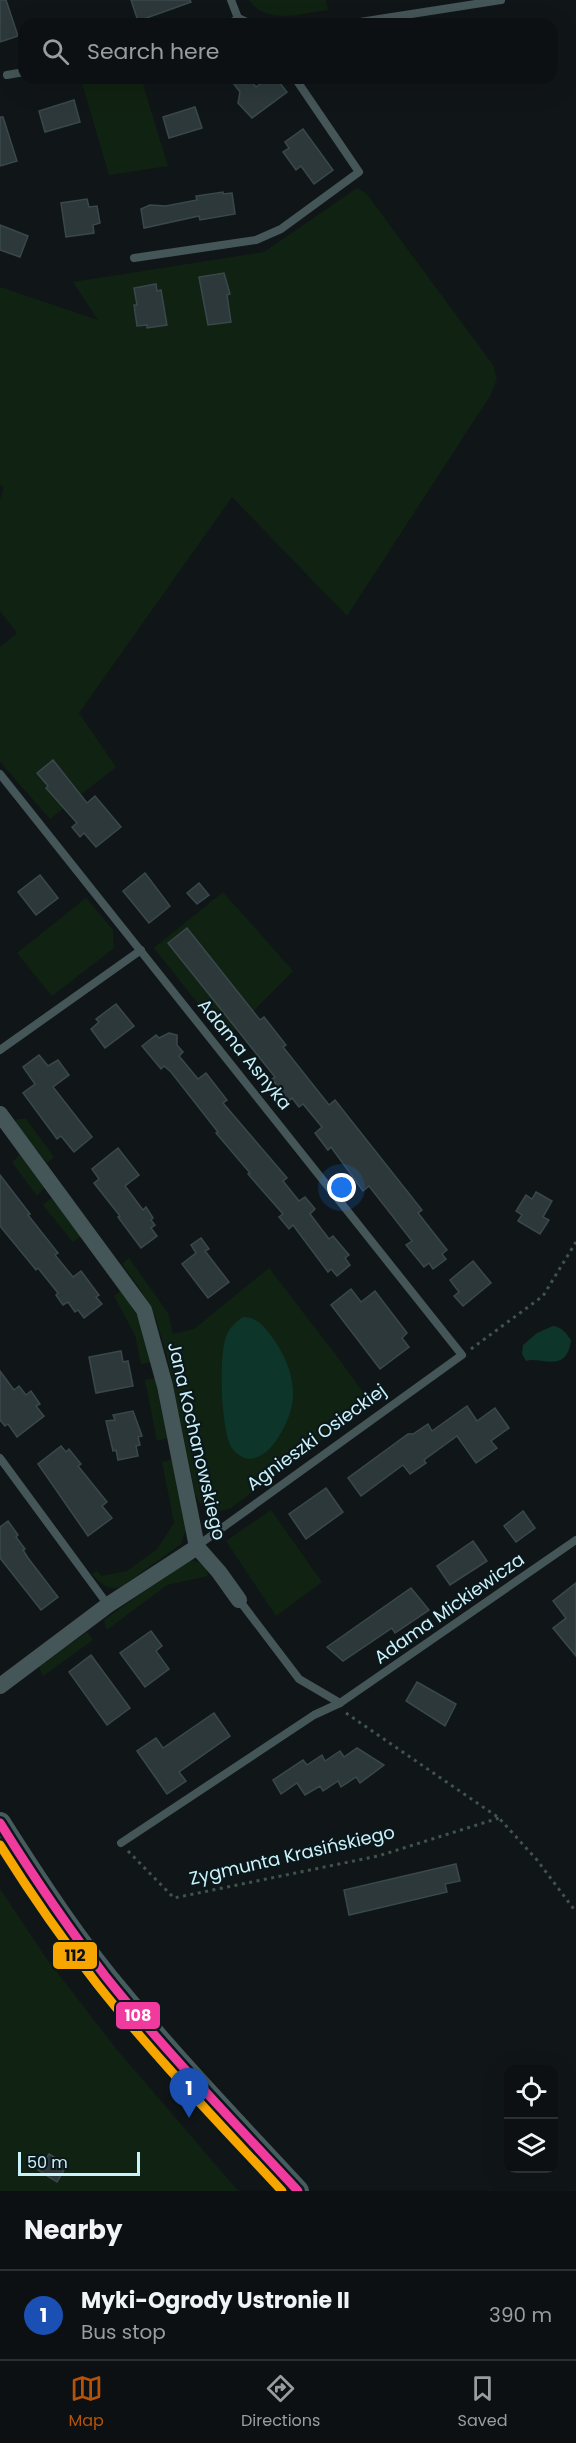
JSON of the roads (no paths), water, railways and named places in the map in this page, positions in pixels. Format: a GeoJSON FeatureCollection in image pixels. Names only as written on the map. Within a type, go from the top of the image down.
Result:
{"type":"FeatureCollection","features":[{"type":"Feature","properties":{"kind":"street","name":"Jana Kochanowskiego"},"geometry":{"type":"LineString","coordinates":[[0,1114],[144,1310],[165,1386],[197,1547],[239,1600]]}},
{"type":"Feature","properties":{"kind":"street","name":"Agnieszki Osieckiej"},"geometry":{"type":"LineString","coordinates":[[0,1686],[108,1605],[197,1547]]}},
{"type":"Feature","properties":{"kind":"street"},"geometry":{"type":"LineString","coordinates":[[0,1823],[28,1868],[122,1996],[185,2070],[298,2191]]}},
{"type":"Feature","properties":{"kind":"lane"},"geometry":{"type":"LineString","coordinates":[[231,0],[238,18]]}},
{"type":"Feature","properties":{"kind":"lane"},"geometry":{"type":"LineString","coordinates":[[386,18],[501,0]]}},
{"type":"Feature","properties":{"kind":"lane"},"geometry":{"type":"LineString","coordinates":[[7,75],[18,73]]}},
{"type":"Feature","properties":{"kind":"lane"},"geometry":{"type":"LineString","coordinates":[[134,258],[256,240],[281,229],[359,172],[299,84]]}},
{"type":"Feature","properties":{"kind":"lane","name":"Adama Asnyka"},"geometry":{"type":"LineString","coordinates":[[0,774],[462,1355]]}},
{"type":"Feature","properties":{"kind":"lane"},"geometry":{"type":"LineString","coordinates":[[0,1050],[141,950]]}},
{"type":"Feature","properties":{"kind":"lane","name":"Agnieszki Osieckiej"},"geometry":{"type":"LineString","coordinates":[[197,1547],[462,1355]]}},
{"type":"Feature","properties":{"kind":"lane"},"geometry":{"type":"LineString","coordinates":[[0,1458],[108,1605]]}},
{"type":"Feature","properties":{"kind":"lane","name":"Adama Mickiewicza"},"geometry":{"type":"LineString","coordinates":[[340,1703],[576,1539]]}},
{"type":"Feature","properties":{"kind":"lane","name":"Jana Kochanowskiego"},"geometry":{"type":"LineString","coordinates":[[239,1600],[299,1679],[340,1703]]}},
{"type":"Feature","properties":{"kind":"lane"},"geometry":{"type":"LineString","coordinates":[[121,1843],[314,1716],[340,1703]]}},
{"type":"Feature","properties":{"kind":"place","name":"Myki-Ogrody Ustronie II"},"geometry":{"type":"Point","coordinates":[189,2118]}}]}
